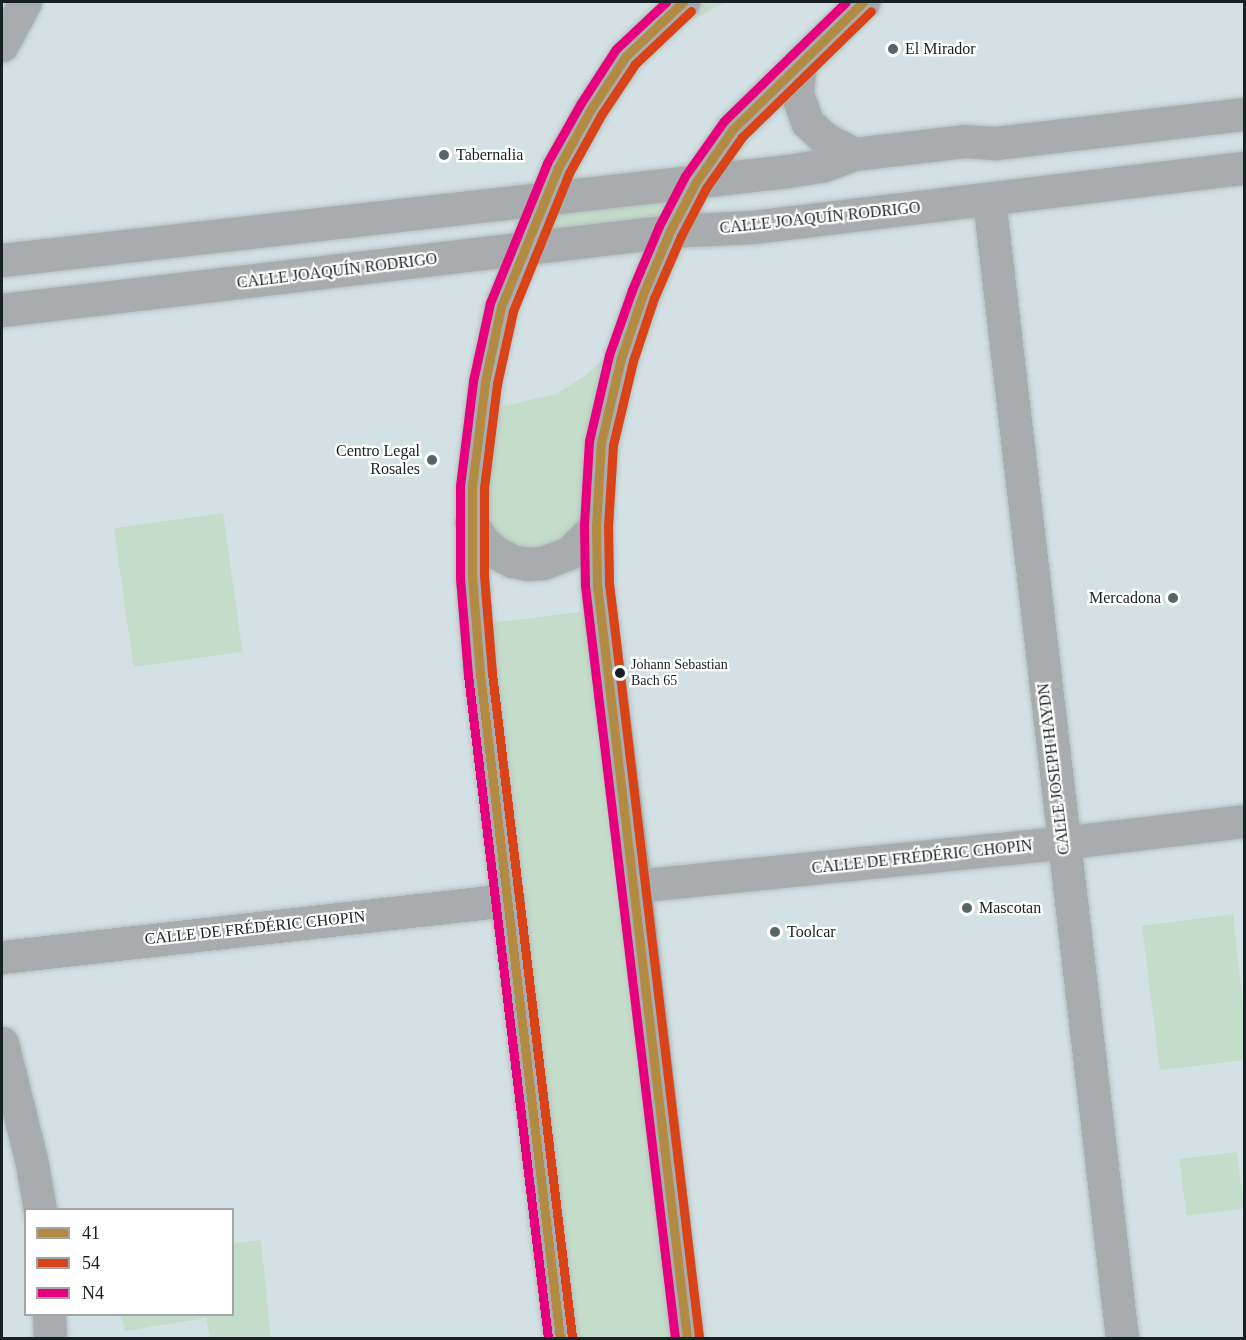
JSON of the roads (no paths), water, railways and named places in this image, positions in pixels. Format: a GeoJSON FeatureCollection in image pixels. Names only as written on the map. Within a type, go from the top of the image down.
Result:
{"type":"FeatureCollection","features":[{"type":"Feature","properties":{"kind":"street"},"geometry":{"type":"LineString","coordinates":[[2,45],[25,2]]}},
{"type":"Feature","properties":{"kind":"street"},"geometry":{"type":"LineString","coordinates":[[560,1338],[477,643],[471,522],[485,382],[501,307],[544,200],[558,168],[591,109],[626,56],[683,2]]}},
{"type":"Feature","properties":{"kind":"street"},"geometry":{"type":"LineString","coordinates":[[687,1338],[635,886],[597,584],[596,526],[601,443],[621,358],[670,231],[696,182],[733,129],[863,2]]}},
{"type":"Feature","properties":{"kind":"street"},"geometry":{"type":"LineString","coordinates":[[800,63],[797,94],[807,122],[825,139],[854,154]]}},
{"type":"Feature","properties":{"kind":"street"},"geometry":{"type":"LineString","coordinates":[[2,260],[696,182],[824,165],[854,154],[964,141],[996,143],[1245,114]]}},
{"type":"Feature","properties":{"kind":"street","name":"CALLE JOAQUÍN RODRIGO"},"geometry":{"type":"LineString","coordinates":[[2,310],[670,231],[753,227],[1245,168]]}},
{"type":"Feature","properties":{"kind":"street","name":"CALLE JOSEPH HAYDN"},"geometry":{"type":"LineString","coordinates":[[989,199],[1062,843],[1122,1338]]}},
{"type":"Feature","properties":{"kind":"street"},"geometry":{"type":"LineString","coordinates":[[471,522],[482,540],[495,552],[512,561],[528,564],[543,563],[569,553],[596,526]]}},
{"type":"Feature","properties":{"kind":"street","name":"CALLE DE FRÉDÉRIC CHOPIN"},"geometry":{"type":"LineString","coordinates":[[635,886],[1062,843],[1245,821]]}},
{"type":"Feature","properties":{"kind":"street","name":"CALLE DE FRÉDÉRIC CHOPIN"},"geometry":{"type":"LineString","coordinates":[[2,957],[508,900]]}},
{"type":"Feature","properties":{"kind":"street"},"geometry":{"type":"LineString","coordinates":[[2,1043],[31,1159],[40,1208]]}},
{"type":"Feature","properties":{"kind":"street"},"geometry":{"type":"LineString","coordinates":[[50,1316],[50,1338]]}},
{"type":"Feature","properties":{"kind":"place","name":"El Mirador"},"geometry":{"type":"Point","coordinates":[893,49]}},
{"type":"Feature","properties":{"kind":"place","name":"Tabernalia"},"geometry":{"type":"Point","coordinates":[444,155]}},
{"type":"Feature","properties":{"kind":"place","name":"Centro Legal Rosales"},"geometry":{"type":"Point","coordinates":[432,460]}},
{"type":"Feature","properties":{"kind":"place","name":"Mercadona"},"geometry":{"type":"Point","coordinates":[1173,598]}},
{"type":"Feature","properties":{"kind":"place","name":"Johann Sebastian Bach 65"},"geometry":{"type":"Point","coordinates":[620,673]}},
{"type":"Feature","properties":{"kind":"place","name":"Mascotan"},"geometry":{"type":"Point","coordinates":[967,908]}},
{"type":"Feature","properties":{"kind":"place","name":"Toolcar"},"geometry":{"type":"Point","coordinates":[775,932]}}]}
